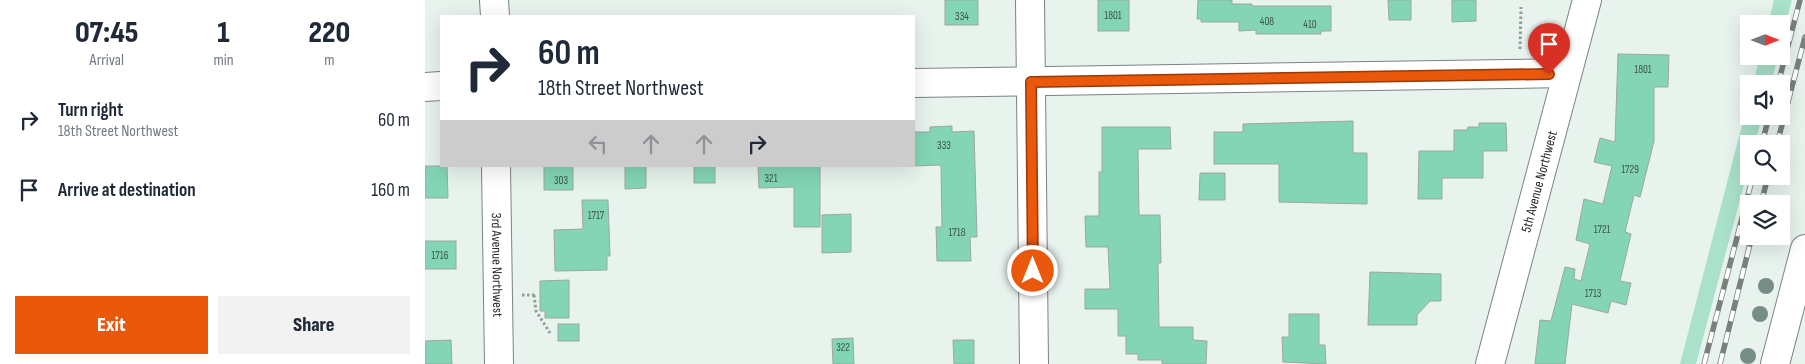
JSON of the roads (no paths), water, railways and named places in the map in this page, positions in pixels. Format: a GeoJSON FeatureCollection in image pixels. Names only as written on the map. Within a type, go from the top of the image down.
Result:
{"type":"FeatureCollection","features":[{"type":"Feature","properties":{"kind":"street"},"geometry":{"type":"LineString","coordinates":[[495,0],[495,15]]}},
{"type":"Feature","properties":{"kind":"street"},"geometry":{"type":"LineString","coordinates":[[1031,0],[1034,364]]}},
{"type":"Feature","properties":{"kind":"street","name":"5th Avenue Northwest"},"geometry":{"type":"LineString","coordinates":[[1490,364],[1587,0]]}},
{"type":"Feature","properties":{"kind":"street"},"geometry":{"type":"LineString","coordinates":[[915,83],[1567,73]]}},
{"type":"Feature","properties":{"kind":"street"},"geometry":{"type":"LineString","coordinates":[[425,87],[440,86]]}},
{"type":"Feature","properties":{"kind":"street","name":"3rd Avenue Northwest"},"geometry":{"type":"LineString","coordinates":[[496,167],[499,364]]}},
{"type":"Feature","properties":{"kind":"street"},"geometry":{"type":"LineString","coordinates":[[1775,364],[1804,258]]}},
{"type":"Feature","properties":{"kind":"railway"},"geometry":{"type":"LineString","coordinates":[[1780,75],[1800,0]]}},
{"type":"Feature","properties":{"kind":"railway"},"geometry":{"type":"LineString","coordinates":[[1779,135],[1805,37]]}},
{"type":"Feature","properties":{"kind":"railway"},"geometry":{"type":"LineString","coordinates":[[1764,135],[1767,125]]}},
{"type":"Feature","properties":{"kind":"railway"},"geometry":{"type":"LineString","coordinates":[[1704,364],[1751,185]]}},
{"type":"Feature","properties":{"kind":"railway"},"geometry":{"type":"LineString","coordinates":[[1763,195],[1766,185]]}},
{"type":"Feature","properties":{"kind":"railway"},"geometry":{"type":"LineString","coordinates":[[1720,364],[1750,245]]}}]}
